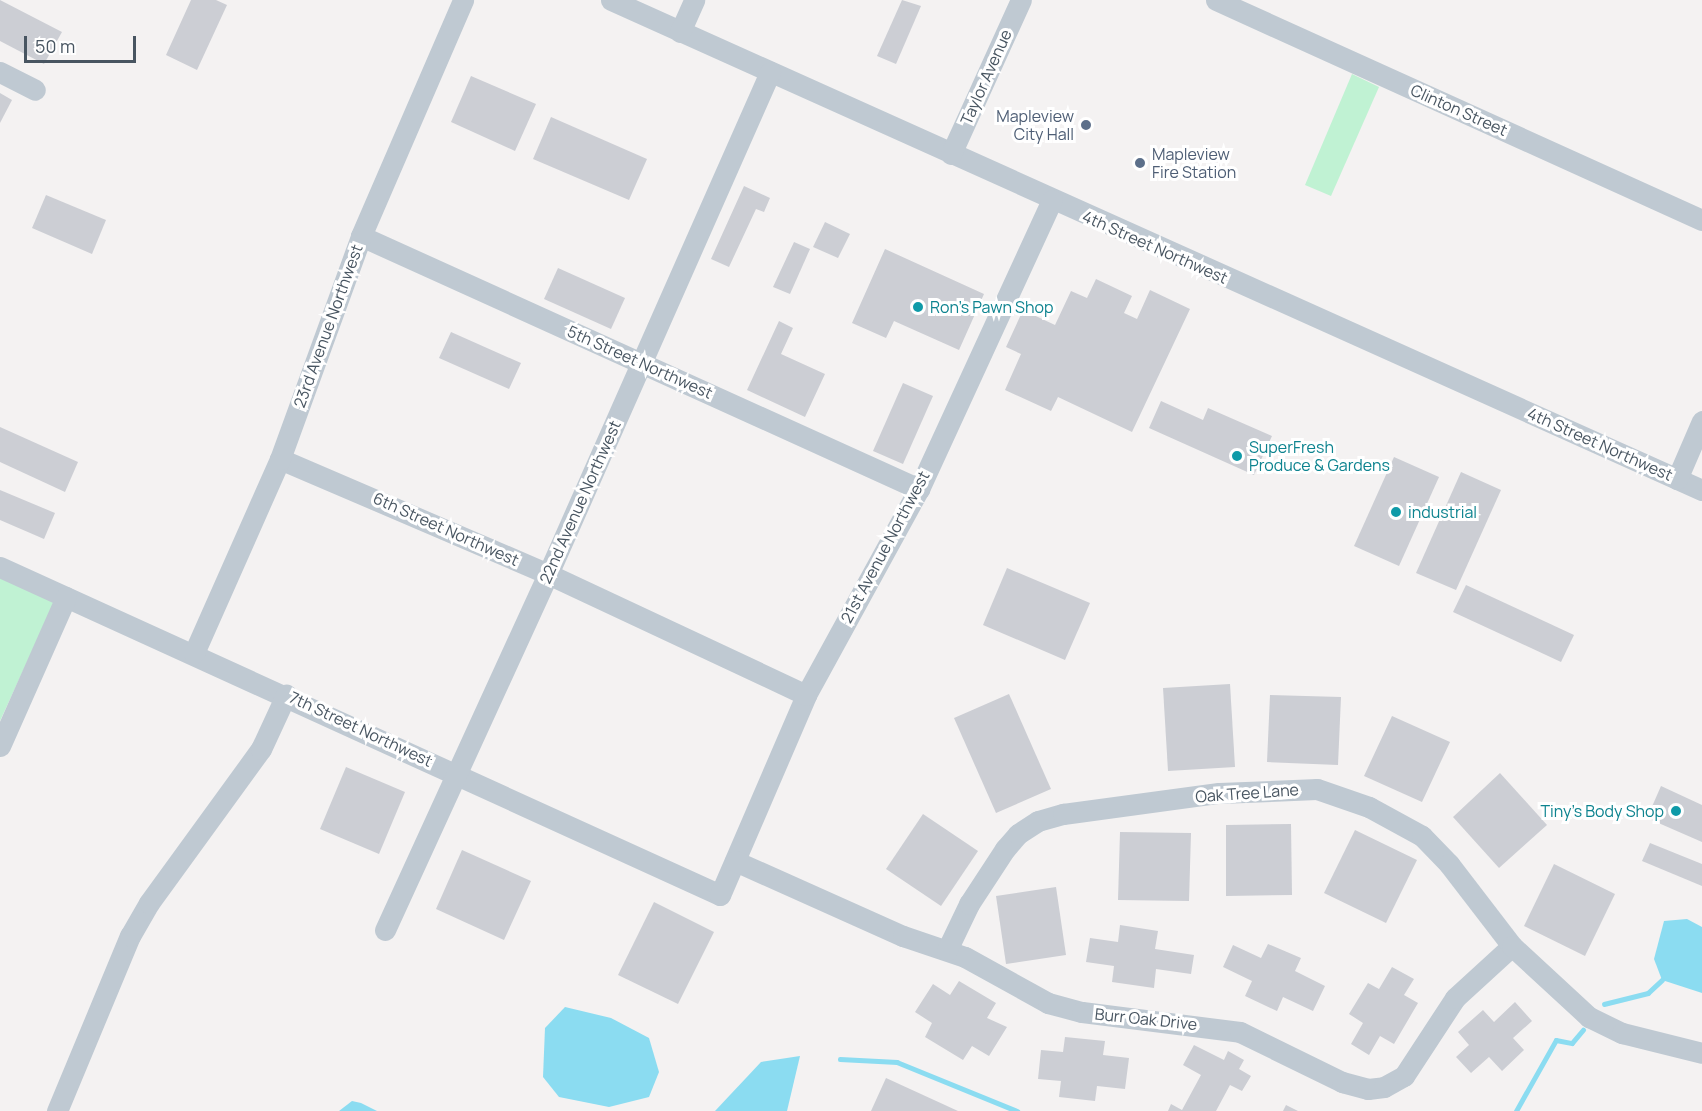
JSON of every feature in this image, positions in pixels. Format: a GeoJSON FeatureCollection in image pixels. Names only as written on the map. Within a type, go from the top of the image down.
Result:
{"type":"FeatureCollection","features":[{"type":"Feature","properties":{"kind":"street","name":"23rd Avenue Northwest"},"geometry":{"type":"LineString","coordinates":[[194,653],[280,459],[361,236],[462,0]]}},
{"type":"Feature","properties":{"kind":"street","name":"4th Street Northwest"},"geometry":{"type":"LineString","coordinates":[[611,0],[1702,490]]}},
{"type":"Feature","properties":{"kind":"street"},"geometry":{"type":"LineString","coordinates":[[680,32],[694,0]]}},
{"type":"Feature","properties":{"kind":"street","name":"Taylor Avenue"},"geometry":{"type":"LineString","coordinates":[[951,154],[1021,0]]}},
{"type":"Feature","properties":{"kind":"street","name":"Clinton Street"},"geometry":{"type":"LineString","coordinates":[[1216,0],[1702,220]]}},
{"type":"Feature","properties":{"kind":"street"},"geometry":{"type":"LineString","coordinates":[[0,72],[35,90]]}},
{"type":"Feature","properties":{"kind":"street","name":"22nd Avenue Northwest"},"geometry":{"type":"LineString","coordinates":[[386,930],[455,773],[548,574],[770,72]]}},
{"type":"Feature","properties":{"kind":"street","name":"21st Avenue Northwest"},"geometry":{"type":"LineString","coordinates":[[720,895],[806,695],[919,489],[1052,200]]}},
{"type":"Feature","properties":{"kind":"street","name":"5th Street Northwest"},"geometry":{"type":"LineString","coordinates":[[361,236],[919,489]]}},
{"type":"Feature","properties":{"kind":"street"},"geometry":{"type":"LineString","coordinates":[[1677,479],[1702,421]]}},
{"type":"Feature","properties":{"kind":"street","name":"6th Street Northwest"},"geometry":{"type":"LineString","coordinates":[[280,459],[548,574],[806,695]]}},
{"type":"Feature","properties":{"kind":"street","name":"7th Street Northwest"},"geometry":{"type":"LineString","coordinates":[[0,567],[194,653],[720,895]]}},
{"type":"Feature","properties":{"kind":"street"},"geometry":{"type":"LineString","coordinates":[[0,746],[66,597]]}},
{"type":"Feature","properties":{"kind":"street"},"geometry":{"type":"LineString","coordinates":[[57,1111],[130,936],[149,903],[261,749],[286,695]]}},
{"type":"Feature","properties":{"kind":"street","name":"Oak Tree Lane"},"geometry":{"type":"LineString","coordinates":[[947,950],[975,895],[1005,849],[1030,824],[1063,813],[1219,793],[1317,789],[1344,797],[1422,836],[1449,864],[1512,946],[1569,1002],[1603,1025],[1702,1053]]}},
{"type":"Feature","properties":{"kind":"street","name":"Burr Oak Drive"},"geometry":{"type":"LineString","coordinates":[[735,861],[903,936],[947,950],[1048,1003],[1083,1012],[1240,1032],[1342,1082],[1368,1089],[1384,1087],[1404,1076],[1455,998],[1512,946]]}},
{"type":"Feature","properties":{"kind":"green space"},"geometry":{"type":"Polygon","coordinates":[[[1352,74],[1379,87],[1331,196],[1305,185],[1352,74]]]}},
{"type":"Feature","properties":{"kind":"green space"},"geometry":{"type":"Polygon","coordinates":[[[0,577],[55,601],[0,721],[0,577]]]}},
{"type":"Feature","properties":{"kind":"water"},"geometry":{"type":"Polygon","coordinates":[[[1687,919],[1702,927],[1702,993],[1662,980],[1654,959],[1664,921],[1687,919]]]}},
{"type":"Feature","properties":{"kind":"water"},"geometry":{"type":"Polygon","coordinates":[[[565,1007],[611,1018],[649,1038],[659,1072],[649,1097],[609,1107],[559,1097],[543,1077],[545,1028],[565,1007]]]}},
{"type":"Feature","properties":{"kind":"water"},"geometry":{"type":"Polygon","coordinates":[[[800,1056],[787,1111],[715,1111],[761,1062],[800,1056]]]}},
{"type":"Feature","properties":{"kind":"water"},"geometry":{"type":"Polygon","coordinates":[[[352,1101],[361,1103],[377,1111],[339,1111],[352,1101]]]}},
{"type":"Feature","properties":{"kind":"building"},"geometry":{"type":"Polygon","coordinates":[[[0,0],[62,32],[44,64],[0,41],[0,0]]]}},
{"type":"Feature","properties":{"kind":"building"},"geometry":{"type":"Polygon","coordinates":[[[191,0],[216,0],[227,5],[197,70],[166,55],[191,0]]]}},
{"type":"Feature","properties":{"kind":"building"},"geometry":{"type":"Polygon","coordinates":[[[902,0],[921,6],[896,64],[877,56],[902,0]]]}},
{"type":"Feature","properties":{"kind":"building"},"geometry":{"type":"Polygon","coordinates":[[[471,76],[536,104],[515,151],[451,122],[471,76]]]}},
{"type":"Feature","properties":{"kind":"building"},"geometry":{"type":"Polygon","coordinates":[[[0,93],[12,100],[0,123],[0,93]]]}},
{"type":"Feature","properties":{"kind":"building"},"geometry":{"type":"Polygon","coordinates":[[[551,117],[647,159],[629,200],[533,159],[551,117]]]}},
{"type":"Feature","properties":{"kind":"building"},"geometry":{"type":"Polygon","coordinates":[[[744,186],[770,198],[764,212],[756,209],[729,267],[711,259],[744,186]]]}},
{"type":"Feature","properties":{"kind":"building"},"geometry":{"type":"Polygon","coordinates":[[[46,195],[106,220],[92,254],[32,228],[46,195]]]}},
{"type":"Feature","properties":{"kind":"building"},"geometry":{"type":"Polygon","coordinates":[[[825,222],[850,234],[838,258],[813,247],[825,222]]]}},
{"type":"Feature","properties":{"kind":"building"},"geometry":{"type":"Polygon","coordinates":[[[794,242],[810,249],[790,294],[773,287],[794,242]]]}},
{"type":"Feature","properties":{"kind":"building","name":"Ron's Pawn Shop"},"geometry":{"type":"Polygon","coordinates":[[[885,249],[984,294],[959,350],[894,321],[886,338],[852,323],[885,249]]]}},
{"type":"Feature","properties":{"kind":"building"},"geometry":{"type":"Polygon","coordinates":[[[558,268],[625,298],[611,329],[544,299],[558,268]]]}},
{"type":"Feature","properties":{"kind":"building"},"geometry":{"type":"Polygon","coordinates":[[[1096,279],[1132,296],[1124,313],[1137,319],[1150,290],[1190,309],[1132,432],[1058,397],[1051,411],[1005,390],[1021,354],[1006,347],[1023,310],[1055,325],[1071,291],[1087,298],[1096,279]]]}},
{"type":"Feature","properties":{"kind":"building"},"geometry":{"type":"Polygon","coordinates":[[[779,321],[793,328],[781,354],[825,374],[805,417],[747,390],[779,321]]]}},
{"type":"Feature","properties":{"kind":"building"},"geometry":{"type":"Polygon","coordinates":[[[451,332],[521,363],[509,389],[439,358],[451,332]]]}},
{"type":"Feature","properties":{"kind":"building"},"geometry":{"type":"Polygon","coordinates":[[[903,383],[933,396],[903,464],[873,451],[903,383]]]}},
{"type":"Feature","properties":{"kind":"building","name":"SuperFresh Produce & Gardens"},"geometry":{"type":"Polygon","coordinates":[[[1161,401],[1203,420],[1208,408],[1272,436],[1254,475],[1149,428],[1161,401]]]}},
{"type":"Feature","properties":{"kind":"building"},"geometry":{"type":"Polygon","coordinates":[[[0,427],[78,462],[65,492],[0,462],[0,427]]]}},
{"type":"Feature","properties":{"kind":"building","name":"industrial"},"geometry":{"type":"Polygon","coordinates":[[[1394,457],[1439,477],[1399,566],[1354,546],[1394,457]]]}},
{"type":"Feature","properties":{"kind":"building"},"geometry":{"type":"Polygon","coordinates":[[[1461,472],[1501,490],[1456,590],[1416,573],[1461,472]]]}},
{"type":"Feature","properties":{"kind":"building"},"geometry":{"type":"Polygon","coordinates":[[[0,490],[55,513],[44,539],[0,520],[0,490]]]}},
{"type":"Feature","properties":{"kind":"building"},"geometry":{"type":"Polygon","coordinates":[[[1007,568],[1090,603],[1065,660],[983,625],[1007,568]]]}},
{"type":"Feature","properties":{"kind":"building"},"geometry":{"type":"Polygon","coordinates":[[[1466,585],[1574,635],[1561,662],[1453,612],[1466,585]]]}},
{"type":"Feature","properties":{"kind":"building"},"geometry":{"type":"Polygon","coordinates":[[[1230,684],[1235,767],[1168,771],[1163,688],[1230,684]]]}},
{"type":"Feature","properties":{"kind":"building"},"geometry":{"type":"Polygon","coordinates":[[[1009,694],[1051,789],[996,813],[954,718],[1009,694]]]}},
{"type":"Feature","properties":{"kind":"building"},"geometry":{"type":"Polygon","coordinates":[[[1270,695],[1341,697],[1338,765],[1267,762],[1270,695]]]}},
{"type":"Feature","properties":{"kind":"building"},"geometry":{"type":"Polygon","coordinates":[[[1392,716],[1450,742],[1422,802],[1364,776],[1392,716]]]}},
{"type":"Feature","properties":{"kind":"building"},"geometry":{"type":"Polygon","coordinates":[[[346,767],[405,792],[379,854],[320,829],[346,767]]]}},
{"type":"Feature","properties":{"kind":"building"},"geometry":{"type":"Polygon","coordinates":[[[1500,773],[1547,825],[1499,868],[1453,817],[1500,773]]]}},
{"type":"Feature","properties":{"kind":"building","name":"Tiny's Body Shop"},"geometry":{"type":"Polygon","coordinates":[[[1661,786],[1702,805],[1702,842],[1647,818],[1661,786]]]}},
{"type":"Feature","properties":{"kind":"building"},"geometry":{"type":"Polygon","coordinates":[[[923,814],[978,851],[941,906],[886,869],[923,814]]]}},
{"type":"Feature","properties":{"kind":"building"},"geometry":{"type":"Polygon","coordinates":[[[1291,824],[1292,895],[1226,896],[1226,825],[1291,824]]]}},
{"type":"Feature","properties":{"kind":"building"},"geometry":{"type":"Polygon","coordinates":[[[1355,830],[1417,860],[1386,923],[1324,893],[1355,830]]]}},
{"type":"Feature","properties":{"kind":"building"},"geometry":{"type":"Polygon","coordinates":[[[1120,832],[1191,833],[1189,901],[1118,900],[1120,832]]]}},
{"type":"Feature","properties":{"kind":"building","name":"Tiny's Body Shop"},"geometry":{"type":"Polygon","coordinates":[[[1650,843],[1702,864],[1702,886],[1642,861],[1650,843]]]}},
{"type":"Feature","properties":{"kind":"building"},"geometry":{"type":"Polygon","coordinates":[[[462,850],[531,881],[504,940],[436,909],[462,850]]]}},
{"type":"Feature","properties":{"kind":"building"},"geometry":{"type":"Polygon","coordinates":[[[1554,864],[1615,894],[1585,956],[1524,926],[1554,864]]]}},
{"type":"Feature","properties":{"kind":"building"},"geometry":{"type":"Polygon","coordinates":[[[1056,887],[1066,955],[1006,964],[996,896],[1056,887]]]}},
{"type":"Feature","properties":{"kind":"building"},"geometry":{"type":"Polygon","coordinates":[[[654,902],[714,932],[678,1004],[618,975],[654,902]]]}},
{"type":"Feature","properties":{"kind":"building"},"geometry":{"type":"Polygon","coordinates":[[[1120,925],[1158,931],[1155,949],[1194,955],[1191,974],[1156,969],[1154,988],[1112,982],[1114,966],[1086,962],[1090,938],[1118,942],[1120,925]]]}},
{"type":"Feature","properties":{"kind":"building"},"geometry":{"type":"Polygon","coordinates":[[[1268,944],[1301,958],[1295,971],[1325,986],[1313,1011],[1283,997],[1277,1011],[1245,996],[1252,981],[1223,967],[1233,945],[1261,958],[1268,944]]]}},
{"type":"Feature","properties":{"kind":"building"},"geometry":{"type":"Polygon","coordinates":[[[1392,967],[1414,979],[1404,995],[1418,1003],[1394,1044],[1380,1036],[1369,1055],[1351,1044],[1363,1023],[1349,1014],[1368,983],[1379,989],[1392,967]]]}},
{"type":"Feature","properties":{"kind":"building"},"geometry":{"type":"Polygon","coordinates":[[[959,981],[996,1003],[987,1018],[1007,1027],[989,1056],[972,1046],[963,1060],[925,1037],[932,1023],[915,1012],[933,984],[950,995],[959,981]]]}},
{"type":"Feature","properties":{"kind":"building"},"geometry":{"type":"Polygon","coordinates":[[[1515,1002],[1532,1021],[1513,1038],[1524,1050],[1502,1071],[1489,1057],[1471,1073],[1456,1057],[1469,1045],[1458,1032],[1483,1010],[1494,1022],[1515,1002]]]}},
{"type":"Feature","properties":{"kind":"building"},"geometry":{"type":"Polygon","coordinates":[[[1065,1037],[1105,1041],[1103,1055],[1129,1058],[1125,1089],[1097,1086],[1095,1101],[1059,1097],[1061,1081],[1038,1079],[1041,1050],[1063,1052],[1065,1037]]]}},
{"type":"Feature","properties":{"kind":"building"},"geometry":{"type":"Polygon","coordinates":[[[1194,1045],[1224,1060],[1228,1051],[1244,1060],[1239,1069],[1251,1076],[1242,1091],[1230,1085],[1216,1111],[1168,1111],[1171,1104],[1182,1110],[1201,1075],[1183,1065],[1194,1045]]]}},
{"type":"Feature","properties":{"kind":"building"},"geometry":{"type":"Polygon","coordinates":[[[886,1078],[958,1111],[871,1111],[886,1078]]]}},
{"type":"Feature","properties":{"kind":"building"},"geometry":{"type":"Polygon","coordinates":[[[1286,1105],[1298,1111],[1283,1111],[1286,1105]]]}},
{"type":"Feature","properties":{"kind":"waterway"},"geometry":{"type":"LineString","coordinates":[[1604,1004],[1648,993],[1662,980]]}},
{"type":"Feature","properties":{"kind":"waterway"},"geometry":{"type":"LineString","coordinates":[[1516,1111],[1556,1040],[1572,1043],[1583,1030]]}},
{"type":"Feature","properties":{"kind":"waterway"},"geometry":{"type":"LineString","coordinates":[[840,1059],[897,1062],[1017,1111]]}},
{"type":"Feature","properties":{"kind":"place","name":"Mapleview City Hall"},"geometry":{"type":"Point","coordinates":[1086,125]}},
{"type":"Feature","properties":{"kind":"place","name":"Mapleview Fire Station"},"geometry":{"type":"Point","coordinates":[1140,163]}},
{"type":"Feature","properties":{"kind":"place","name":"Ron's Pawn Shop"},"geometry":{"type":"Point","coordinates":[918,307]}},
{"type":"Feature","properties":{"kind":"place","name":"SuperFresh Produce & Gardens"},"geometry":{"type":"Point","coordinates":[1237,456]}},
{"type":"Feature","properties":{"kind":"place","name":"industrial"},"geometry":{"type":"Point","coordinates":[1396,512]}},
{"type":"Feature","properties":{"kind":"place","name":"Tiny's Body Shop"},"geometry":{"type":"Point","coordinates":[1676,811]}}]}
